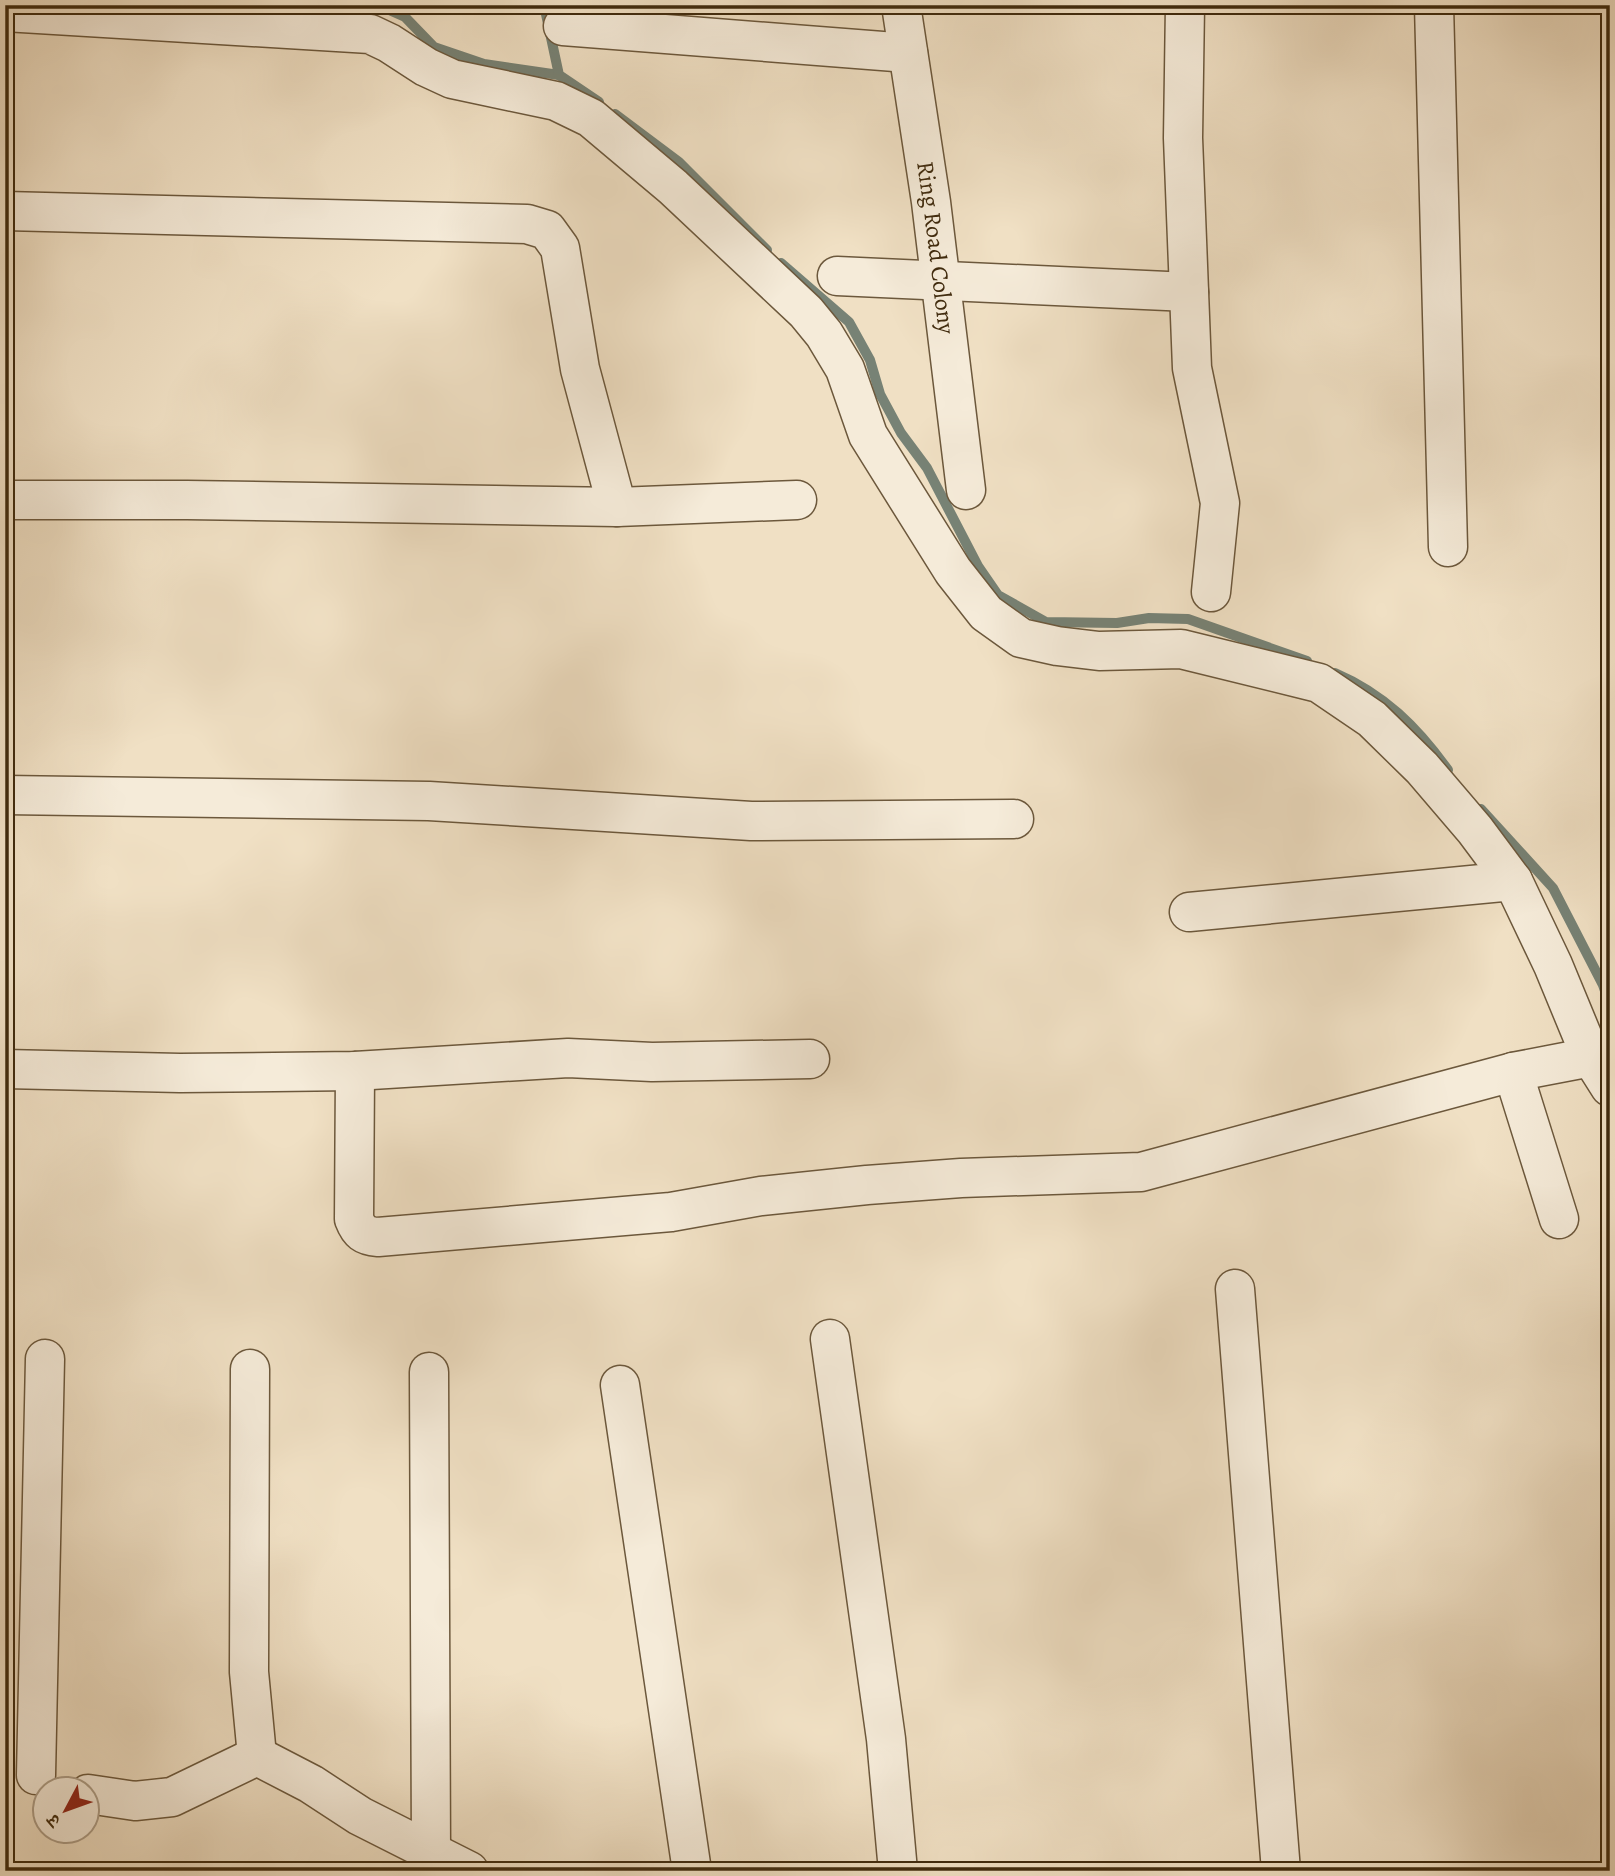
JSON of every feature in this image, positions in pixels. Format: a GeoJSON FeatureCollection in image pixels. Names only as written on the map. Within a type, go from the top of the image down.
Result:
{"type":"FeatureCollection","features":[{"type":"Feature","properties":{"kind":"street","name":"Ring Road Colony"},"geometry":{"type":"LineString","coordinates":[[901,5],[941,280],[966,489]]}},
{"type":"Feature","properties":{"kind":"street"},"geometry":{"type":"LineString","coordinates":[[1185,5],[1183,138],[1192,368],[1220,503],[1211,592]]}},
{"type":"Feature","properties":{"kind":"street"},"geometry":{"type":"LineString","coordinates":[[1434,5],[1448,547]]}},
{"type":"Feature","properties":{"kind":"street"},"geometry":{"type":"LineString","coordinates":[[5,12],[370,34],[452,79],[556,101],[591,118],[673,187],[806,312],[824,334],[845,369],[868,435],[953,571],[986,613],[1021,638],[1057,646],[1099,651],[1181,649],[1319,683],[1372,719],[1422,768],[1475,830],[1513,881],[1601,1072],[1513,1072],[1141,1172],[961,1178],[867,1185],[761,1196],[671,1212],[378,1237],[366,1236],[358,1229],[355,1219],[355,1071]]}},
{"type":"Feature","properties":{"kind":"street"},"geometry":{"type":"LineString","coordinates":[[563,26],[908,53]]}},
{"type":"Feature","properties":{"kind":"street"},"geometry":{"type":"LineString","coordinates":[[5,211],[527,224],[547,230],[559,248],[580,369],[617,507]]}},
{"type":"Feature","properties":{"kind":"street"},"geometry":{"type":"LineString","coordinates":[[837,276],[1189,292]]}},
{"type":"Feature","properties":{"kind":"street"},"geometry":{"type":"LineString","coordinates":[[5,500],[617,507],[797,500]]}},
{"type":"Feature","properties":{"kind":"street"},"geometry":{"type":"LineString","coordinates":[[5,795],[429,801],[751,821],[1014,819]]}},
{"type":"Feature","properties":{"kind":"street"},"geometry":{"type":"LineString","coordinates":[[1189,912],[1513,881]]}},
{"type":"Feature","properties":{"kind":"street"},"geometry":{"type":"LineString","coordinates":[[5,1069],[180,1073],[355,1071],[568,1058],[652,1062],[810,1059]]}},
{"type":"Feature","properties":{"kind":"street"},"geometry":{"type":"LineString","coordinates":[[1513,1072],[1559,1219]]}},
{"type":"Feature","properties":{"kind":"street"},"geometry":{"type":"LineString","coordinates":[[1235,1289],[1281,1871]]}},
{"type":"Feature","properties":{"kind":"street"},"geometry":{"type":"LineString","coordinates":[[830,1339],[884,1725],[898,1871]]}},
{"type":"Feature","properties":{"kind":"street"},"geometry":{"type":"LineString","coordinates":[[37,1774],[45,1359]]}},
{"type":"Feature","properties":{"kind":"street"},"geometry":{"type":"LineString","coordinates":[[250,1368],[249,1672],[257,1756]]}},
{"type":"Feature","properties":{"kind":"street"},"geometry":{"type":"LineString","coordinates":[[429,1372],[431,1853]]}},
{"type":"Feature","properties":{"kind":"street"},"geometry":{"type":"LineString","coordinates":[[620,1385],[692,1871]]}},
{"type":"Feature","properties":{"kind":"street"},"geometry":{"type":"LineString","coordinates":[[102,1796],[135,1801],[172,1797],[257,1756]]}},
{"type":"Feature","properties":{"kind":"street"},"geometry":{"type":"LineString","coordinates":[[257,1756],[311,1784],[360,1816],[469,1871]]}},
{"type":"Feature","properties":{"kind":"waterway"},"geometry":{"type":"LineString","coordinates":[[378,5],[405,17],[434,47],[484,64],[559,75]]}},
{"type":"Feature","properties":{"kind":"waterway"},"geometry":{"type":"LineString","coordinates":[[544,5],[559,75],[599,102]]}},
{"type":"Feature","properties":{"kind":"waterway"},"geometry":{"type":"LineString","coordinates":[[615,114],[679,162],[767,250]]}},
{"type":"Feature","properties":{"kind":"waterway"},"geometry":{"type":"LineString","coordinates":[[781,263],[849,322],[870,360],[880,394],[901,433],[927,468],[978,566],[998,595],[1046,622],[1117,623],[1149,618],[1188,619],[1307,661]]}},
{"type":"Feature","properties":{"kind":"waterway"},"geometry":{"type":"LineString","coordinates":[[1335,673],[1369,691],[1398,713],[1448,770]]}},
{"type":"Feature","properties":{"kind":"waterway"},"geometry":{"type":"LineString","coordinates":[[1481,809],[1553,888],[1603,985],[1610,1006]]}}]}
